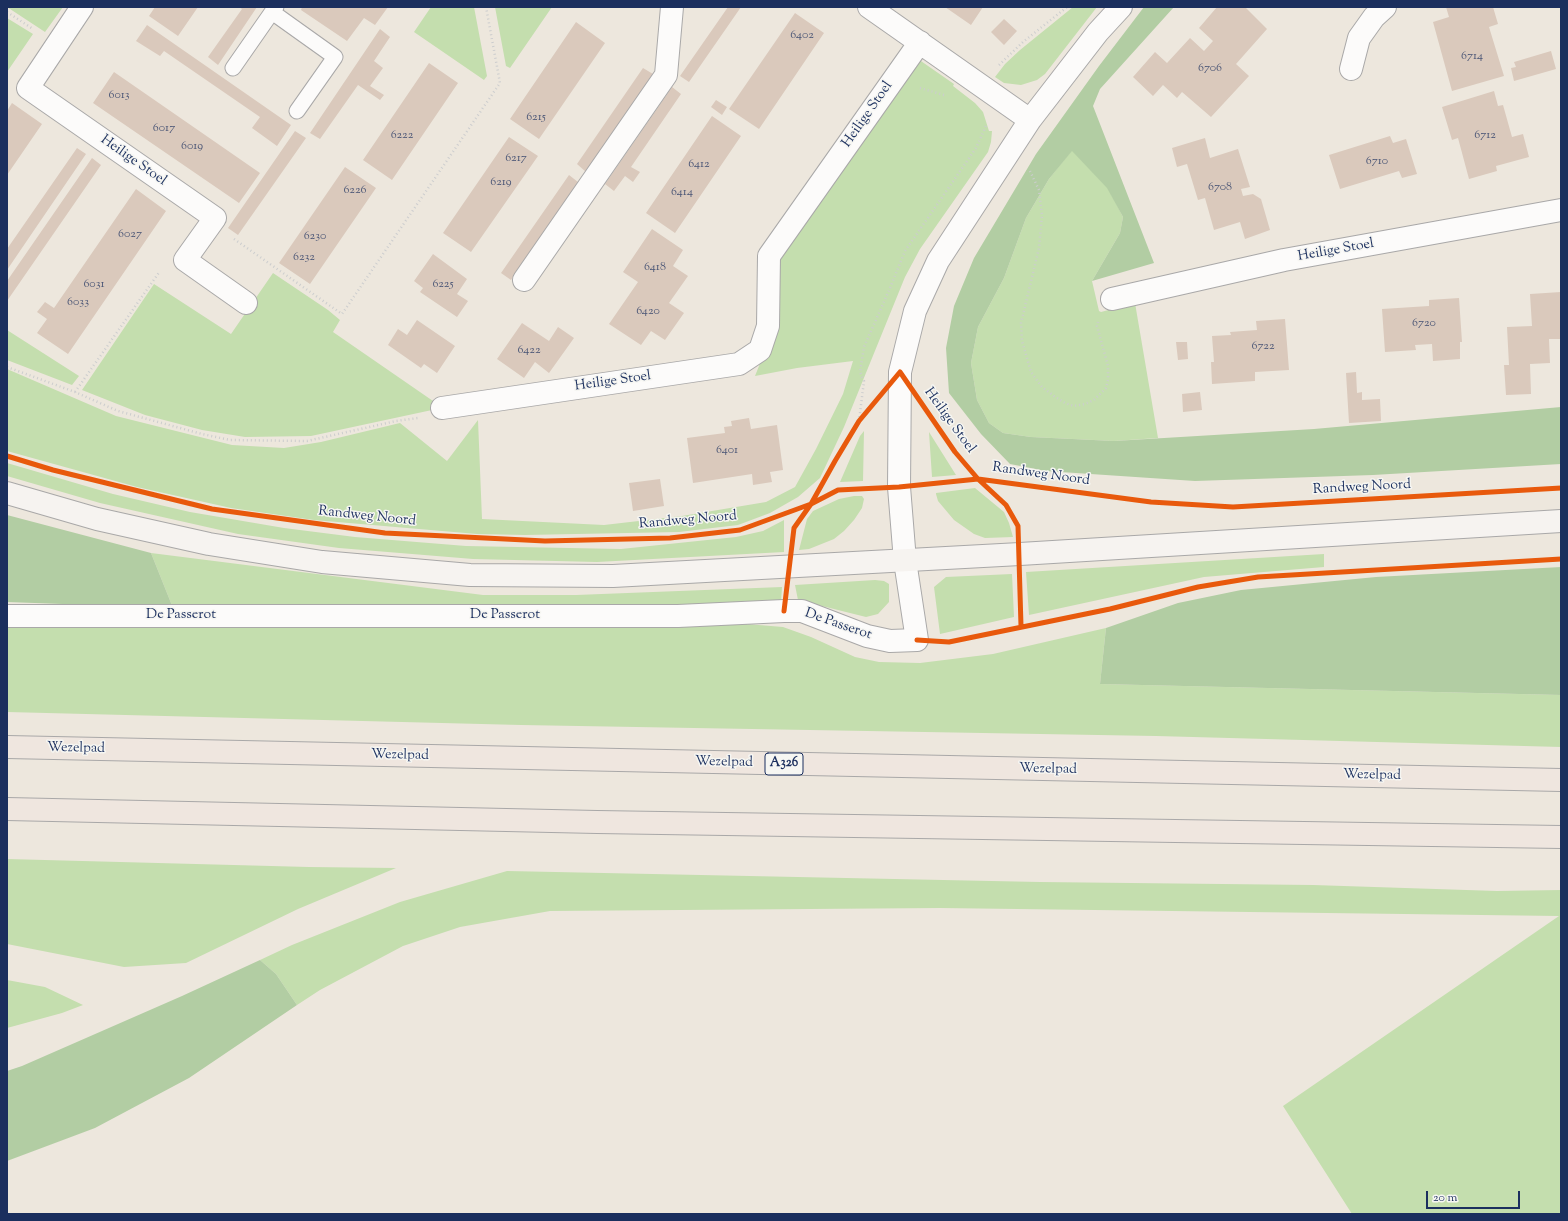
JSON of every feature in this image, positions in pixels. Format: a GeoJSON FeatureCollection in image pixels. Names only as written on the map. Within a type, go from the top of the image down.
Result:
{"type":"FeatureCollection","features":[{"type":"Feature","properties":{"kind":"highway","name":"Wezelpad"},"geometry":{"type":"LineString","coordinates":[[7,747],[1561,780]]}},
{"type":"Feature","properties":{"kind":"highway"},"geometry":{"type":"LineString","coordinates":[[7,809],[613,823],[1561,837]]}},
{"type":"Feature","properties":{"kind":"main road"},"geometry":{"type":"LineString","coordinates":[[7,493],[97,519],[209,544],[322,562],[470,575],[612,576],[905,561],[1561,521]]}},
{"type":"Feature","properties":{"kind":"street","name":"Heilige Stoel"},"geometry":{"type":"LineString","coordinates":[[82,7],[28,88],[215,218],[211,224]]}},
{"type":"Feature","properties":{"kind":"street"},"geometry":{"type":"LineString","coordinates":[[524,280],[666,76],[672,7]]}},
{"type":"Feature","properties":{"kind":"street"},"geometry":{"type":"LineString","coordinates":[[869,7],[1030,120]]}},
{"type":"Feature","properties":{"kind":"street","name":"Heilige Stoel"},"geometry":{"type":"LineString","coordinates":[[905,561],[899,487],[900,372],[915,311],[938,261],[1030,120],[1098,32],[1121,7]]}},
{"type":"Feature","properties":{"kind":"street"},"geometry":{"type":"LineString","coordinates":[[1351,69],[1359,38],[1374,17],[1385,7]]}},
{"type":"Feature","properties":{"kind":"street","name":"Heilige Stoel"},"geometry":{"type":"LineString","coordinates":[[442,408],[740,364],[760,350],[768,326],[769,256],[920,42]]}},
{"type":"Feature","properties":{"kind":"street","name":"Heilige Stoel"},"geometry":{"type":"LineString","coordinates":[[1112,299],[1284,260],[1561,210]]}},
{"type":"Feature","properties":{"kind":"street"},"geometry":{"type":"LineString","coordinates":[[211,224],[185,260],[246,302]]}},
{"type":"Feature","properties":{"kind":"street","name":"De Passerot"},"geometry":{"type":"LineString","coordinates":[[7,616],[678,616],[802,611],[867,636],[890,641],[917,640],[905,561]]}},
{"type":"Feature","properties":{"kind":"lane"},"geometry":{"type":"LineString","coordinates":[[233,68],[274,10],[335,57],[297,111]]}},
{"type":"Feature","properties":{"kind":"path"},"geometry":{"type":"LineString","coordinates":[[211,224],[342,314],[500,83],[486,7]]}},
{"type":"Feature","properties":{"kind":"path"},"geometry":{"type":"LineString","coordinates":[[985,88],[999,65],[1006,57],[1067,7]]}},
{"type":"Feature","properties":{"kind":"path"},"geometry":{"type":"LineString","coordinates":[[7,12],[57,45]]}},
{"type":"Feature","properties":{"kind":"path"},"geometry":{"type":"LineString","coordinates":[[897,74],[913,85],[949,97]]}},
{"type":"Feature","properties":{"kind":"path"},"geometry":{"type":"LineString","coordinates":[[982,120],[986,126],[991,128],[1010,151],[1021,160],[1030,172],[1039,190],[1042,215],[1039,248],[1022,323],[1022,341],[1031,372],[1042,387],[1064,403],[1074,406],[1085,404],[1094,400],[1106,388],[1108,380],[1108,366],[1096,326],[1104,300],[1112,299]]}},
{"type":"Feature","properties":{"kind":"path"},"geometry":{"type":"LineString","coordinates":[[75,392],[164,265],[185,260]]}},
{"type":"Feature","properties":{"kind":"path"},"geometry":{"type":"LineString","coordinates":[[7,367],[75,392],[118,411],[202,434],[230,440],[308,441],[396,421],[438,415],[442,408]]}},
{"type":"Feature","properties":{"kind":"path"},"geometry":{"type":"LineString","coordinates":[[855,428],[866,414]]}},
{"type":"Feature","properties":{"kind":"green space"},"geometry":{"type":"Polygon","coordinates":[[[7,7],[63,7],[45,32],[7,7]]]}},
{"type":"Feature","properties":{"kind":"green space"},"geometry":{"type":"Polygon","coordinates":[[[431,7],[474,7],[487,76],[484,80],[414,32],[431,7]]]}},
{"type":"Feature","properties":{"kind":"green space"},"geometry":{"type":"Polygon","coordinates":[[[495,7],[552,7],[510,68],[506,66],[495,7]]]}},
{"type":"Feature","properties":{"kind":"green space"},"geometry":{"type":"Polygon","coordinates":[[[1073,7],[1097,7],[1045,74],[1037,80],[1021,85],[1004,83],[995,77],[1005,64],[1020,50],[1073,7]]]}},
{"type":"Feature","properties":{"kind":"green space"},"geometry":{"type":"Polygon","coordinates":[[[1144,7],[1174,7],[1100,89],[1093,106],[1154,263],[1092,281],[1120,233],[1123,217],[1107,188],[1072,151],[1049,179],[1026,218],[1004,278],[978,327],[971,363],[977,400],[989,423],[1003,433],[1031,437],[1114,441],[1314,429],[1561,407],[1561,464],[1373,475],[1195,481],[1046,471],[1010,464],[981,434],[949,393],[946,348],[954,306],[974,258],[1036,154],[1099,66],[1144,7]]]}},
{"type":"Feature","properties":{"kind":"green space"},"geometry":{"type":"Polygon","coordinates":[[[7,18],[33,34],[7,72],[7,18]]]}},
{"type":"Feature","properties":{"kind":"green space"},"geometry":{"type":"Polygon","coordinates":[[[918,59],[954,84],[953,86],[975,103],[983,112],[989,131],[992,131],[988,152],[920,249],[905,277],[844,427],[820,478],[798,497],[770,513],[738,525],[679,532],[525,535],[477,534],[314,520],[231,508],[137,487],[7,451],[7,369],[116,416],[232,445],[284,448],[321,442],[400,423],[447,461],[478,420],[482,519],[604,525],[682,516],[766,502],[795,487],[816,449],[843,394],[853,361],[797,368],[755,376],[775,326],[780,260],[918,59]]]}},
{"type":"Feature","properties":{"kind":"green space"},"geometry":{"type":"Polygon","coordinates":[[[1072,150],[1108,188],[1123,217],[1120,233],[1092,281],[1099,311],[1101,312],[1135,303],[1158,438],[1114,441],[1031,437],[1003,433],[989,423],[977,400],[971,363],[978,327],[1004,278],[1026,218],[1049,179],[1072,150]]]}},
{"type":"Feature","properties":{"kind":"green space"},"geometry":{"type":"Polygon","coordinates":[[[273,273],[328,310],[340,320],[333,332],[433,401],[432,410],[311,436],[245,437],[202,430],[145,415],[82,390],[154,284],[231,334],[273,273]]]}},
{"type":"Feature","properties":{"kind":"green space"},"geometry":{"type":"Polygon","coordinates":[[[7,330],[79,376],[72,385],[7,360],[7,330]]]}},
{"type":"Feature","properties":{"kind":"green space"},"geometry":{"type":"Polygon","coordinates":[[[864,431],[863,481],[840,482],[860,436],[864,431]]]}},
{"type":"Feature","properties":{"kind":"green space"},"geometry":{"type":"Polygon","coordinates":[[[929,432],[956,475],[932,477],[929,432]]]}},
{"type":"Feature","properties":{"kind":"green space"},"geometry":{"type":"Polygon","coordinates":[[[7,463],[113,494],[190,512],[284,528],[355,537],[466,546],[621,549],[736,537],[763,531],[784,520],[784,552],[597,562],[473,559],[339,548],[238,534],[100,503],[7,476],[7,463]]]}},
{"type":"Feature","properties":{"kind":"green space"},"geometry":{"type":"Polygon","coordinates":[[[975,488],[1004,512],[1013,537],[985,538],[974,534],[954,520],[938,501],[936,494],[975,488]]]}},
{"type":"Feature","properties":{"kind":"green space"},"geometry":{"type":"Polygon","coordinates":[[[862,496],[864,499],[862,508],[844,531],[834,539],[809,549],[799,550],[807,519],[813,511],[839,499],[862,496]]]}},
{"type":"Feature","properties":{"kind":"green space"},"geometry":{"type":"Polygon","coordinates":[[[7,515],[151,553],[173,608],[7,602],[7,515]]]}},
{"type":"Feature","properties":{"kind":"green space"},"geometry":{"type":"Polygon","coordinates":[[[151,553],[483,595],[576,595],[782,587],[781,602],[652,607],[173,608],[151,553]]]}},
{"type":"Feature","properties":{"kind":"green space"},"geometry":{"type":"Polygon","coordinates":[[[1324,554],[1324,567],[1204,577],[1029,615],[1026,572],[1324,554]]]}},
{"type":"Feature","properties":{"kind":"green space"},"geometry":{"type":"Polygon","coordinates":[[[1561,567],[1561,695],[1100,684],[1106,628],[1178,603],[1241,590],[1376,577],[1561,567]]]}},
{"type":"Feature","properties":{"kind":"green space"},"geometry":{"type":"Polygon","coordinates":[[[1012,574],[1014,617],[940,634],[934,587],[946,577],[1012,574]]]}},
{"type":"Feature","properties":{"kind":"green space"},"geometry":{"type":"Polygon","coordinates":[[[875,580],[884,581],[889,584],[889,602],[878,614],[866,617],[798,600],[795,585],[875,580]]]}},
{"type":"Feature","properties":{"kind":"green space"},"geometry":{"type":"Polygon","coordinates":[[[722,622],[783,627],[811,637],[855,657],[879,662],[920,663],[993,654],[1106,628],[1100,684],[1561,695],[1561,747],[1156,736],[521,725],[7,712],[7,627],[722,622]]]}},
{"type":"Feature","properties":{"kind":"green space"},"geometry":{"type":"Polygon","coordinates":[[[7,859],[396,868],[298,909],[186,963],[124,967],[7,944],[7,859]]]}},
{"type":"Feature","properties":{"kind":"green space"},"geometry":{"type":"Polygon","coordinates":[[[507,871],[1040,882],[1313,885],[1497,891],[1561,890],[1561,1214],[1352,1214],[1283,1106],[1559,916],[940,908],[550,911],[460,927],[403,946],[320,990],[297,1005],[276,974],[260,960],[292,945],[400,902],[507,871]]]}},
{"type":"Feature","properties":{"kind":"green space"},"geometry":{"type":"Polygon","coordinates":[[[260,960],[276,974],[297,1005],[189,1078],[95,1128],[7,1161],[7,1071],[22,1066],[182,996],[260,960]]]}},
{"type":"Feature","properties":{"kind":"green space"},"geometry":{"type":"Polygon","coordinates":[[[7,980],[45,987],[83,1005],[62,1013],[7,1028],[7,980]]]}},
{"type":"Feature","properties":{"kind":"building"},"geometry":{"type":"Polygon","coordinates":[[[155,7],[198,7],[178,36],[149,16],[155,7]]]}},
{"type":"Feature","properties":{"kind":"building"},"geometry":{"type":"Polygon","coordinates":[[[239,7],[257,7],[218,65],[208,57],[242,9],[239,7]]]}},
{"type":"Feature","properties":{"kind":"building"},"geometry":{"type":"Polygon","coordinates":[[[302,7],[388,7],[375,25],[364,18],[347,41],[301,10],[302,7]]]}},
{"type":"Feature","properties":{"kind":"building"},"geometry":{"type":"Polygon","coordinates":[[[728,7],[741,7],[689,82],[680,76],[728,7]]]}},
{"type":"Feature","properties":{"kind":"building"},"geometry":{"type":"Polygon","coordinates":[[[945,7],[983,7],[971,25],[945,7]]]}},
{"type":"Feature","properties":{"kind":"building"},"geometry":{"type":"Polygon","coordinates":[[[1217,7],[1245,7],[1267,29],[1236,64],[1249,76],[1211,117],[1182,92],[1177,98],[1163,85],[1153,96],[1133,77],[1155,52],[1167,63],[1190,38],[1204,51],[1213,41],[1199,28],[1217,7]]]}},
{"type":"Feature","properties":{"kind":"building"},"geometry":{"type":"Polygon","coordinates":[[[1446,7],[1493,7],[1498,24],[1489,27],[1504,76],[1452,91],[1433,22],[1449,17],[1446,7]]]}},
{"type":"Feature","properties":{"kind":"building"},"geometry":{"type":"Polygon","coordinates":[[[795,13],[824,33],[759,129],[729,109],[795,13]]]}},
{"type":"Feature","properties":{"kind":"building"},"geometry":{"type":"Polygon","coordinates":[[[1004,19],[1017,31],[1004,45],[991,32],[1004,19]]]}},
{"type":"Feature","properties":{"kind":"building"},"geometry":{"type":"Polygon","coordinates":[[[576,22],[605,43],[539,139],[510,119],[576,22]]]}},
{"type":"Feature","properties":{"kind":"building"},"geometry":{"type":"Polygon","coordinates":[[[147,25],[291,125],[277,146],[252,128],[260,117],[164,51],[160,56],[136,41],[147,25]]]}},
{"type":"Feature","properties":{"kind":"building"},"geometry":{"type":"Polygon","coordinates":[[[380,29],[390,37],[374,61],[383,68],[370,86],[384,95],[380,100],[358,85],[320,139],[310,133],[380,29]]]}},
{"type":"Feature","properties":{"kind":"building"},"geometry":{"type":"Polygon","coordinates":[[[1551,51],[1556,69],[1514,81],[1511,68],[1516,67],[1514,62],[1551,51]]]}},
{"type":"Feature","properties":{"kind":"building"},"geometry":{"type":"Polygon","coordinates":[[[429,63],[458,83],[392,180],[363,160],[429,63]]]}},
{"type":"Feature","properties":{"kind":"building"},"geometry":{"type":"Polygon","coordinates":[[[643,68],[653,74],[586,172],[577,164],[643,68]]]}},
{"type":"Feature","properties":{"kind":"building"},"geometry":{"type":"Polygon","coordinates":[[[114,72],[260,173],[239,203],[93,103],[114,72]]]}},
{"type":"Feature","properties":{"kind":"building"},"geometry":{"type":"Polygon","coordinates":[[[672,87],[681,94],[631,167],[640,172],[633,182],[625,176],[614,191],[605,184],[672,87]]]}},
{"type":"Feature","properties":{"kind":"building"},"geometry":{"type":"Polygon","coordinates":[[[1494,91],[1498,106],[1503,105],[1512,137],[1523,134],[1529,157],[1496,166],[1497,171],[1469,179],[1458,138],[1452,140],[1442,107],[1494,91]]]}},
{"type":"Feature","properties":{"kind":"building"},"geometry":{"type":"Polygon","coordinates":[[[716,100],[727,107],[722,115],[711,107],[716,100]]]}},
{"type":"Feature","properties":{"kind":"building"},"geometry":{"type":"Polygon","coordinates":[[[12,103],[42,124],[7,175],[7,111],[12,103]]]}},
{"type":"Feature","properties":{"kind":"building"},"geometry":{"type":"Polygon","coordinates":[[[712,116],[741,136],[675,233],[646,213],[712,116]]]}},
{"type":"Feature","properties":{"kind":"building"},"geometry":{"type":"Polygon","coordinates":[[[295,131],[306,138],[238,235],[228,228],[295,131]]]}},
{"type":"Feature","properties":{"kind":"building"},"geometry":{"type":"Polygon","coordinates":[[[1390,136],[1393,143],[1406,139],[1417,174],[1402,178],[1399,171],[1340,189],[1329,155],[1390,136]]]}},
{"type":"Feature","properties":{"kind":"building"},"geometry":{"type":"Polygon","coordinates":[[[509,137],[538,156],[471,252],[443,233],[509,137]]]}},
{"type":"Feature","properties":{"kind":"building"},"geometry":{"type":"Polygon","coordinates":[[[1205,138],[1210,158],[1238,149],[1250,187],[1241,189],[1243,196],[1253,194],[1261,199],[1270,230],[1245,239],[1240,222],[1214,230],[1205,198],[1198,200],[1187,164],[1177,167],[1172,148],[1205,138]]]}},
{"type":"Feature","properties":{"kind":"building"},"geometry":{"type":"Polygon","coordinates":[[[77,148],[86,154],[7,270],[7,249],[77,148]]]}},
{"type":"Feature","properties":{"kind":"building"},"geometry":{"type":"Polygon","coordinates":[[[92,158],[101,165],[7,301],[7,281],[92,158]]]}},
{"type":"Feature","properties":{"kind":"building"},"geometry":{"type":"Polygon","coordinates":[[[345,167],[376,188],[310,284],[279,263],[345,167]]]}},
{"type":"Feature","properties":{"kind":"building"},"geometry":{"type":"Polygon","coordinates":[[[569,175],[578,182],[511,280],[501,273],[569,175]]]}},
{"type":"Feature","properties":{"kind":"building"},"geometry":{"type":"Polygon","coordinates":[[[136,189],[166,211],[68,354],[37,333],[47,319],[37,312],[45,302],[54,308],[136,189]]]}},
{"type":"Feature","properties":{"kind":"building"},"geometry":{"type":"Polygon","coordinates":[[[652,229],[683,250],[673,266],[688,276],[669,303],[684,313],[665,340],[651,331],[641,345],[609,324],[638,282],[623,272],[652,229]]]}},
{"type":"Feature","properties":{"kind":"building"},"geometry":{"type":"Polygon","coordinates":[[[433,254],[467,279],[457,294],[468,301],[457,317],[420,292],[423,288],[414,281],[433,254]]]}},
{"type":"Feature","properties":{"kind":"building"},"geometry":{"type":"Polygon","coordinates":[[[1561,292],[1561,339],[1549,339],[1550,363],[1530,364],[1531,394],[1506,395],[1504,365],[1509,365],[1507,327],[1532,326],[1530,294],[1561,292]]]}},
{"type":"Feature","properties":{"kind":"building"},"geometry":{"type":"Polygon","coordinates":[[[1459,298],[1462,342],[1460,342],[1460,359],[1433,361],[1432,344],[1415,345],[1416,350],[1385,352],[1382,309],[1429,306],[1429,300],[1459,298]]]}},
{"type":"Feature","properties":{"kind":"building"},"geometry":{"type":"Polygon","coordinates":[[[1285,319],[1289,370],[1255,372],[1255,381],[1212,384],[1211,362],[1214,362],[1212,336],[1231,335],[1230,332],[1257,330],[1256,321],[1285,319]]]}},
{"type":"Feature","properties":{"kind":"building"},"geometry":{"type":"Polygon","coordinates":[[[417,320],[455,346],[437,373],[424,364],[421,368],[388,345],[398,329],[407,335],[417,320]]]}},
{"type":"Feature","properties":{"kind":"building"},"geometry":{"type":"Polygon","coordinates":[[[522,323],[549,341],[558,327],[574,338],[549,373],[535,362],[524,378],[497,359],[522,323]]]}},
{"type":"Feature","properties":{"kind":"building"},"geometry":{"type":"Polygon","coordinates":[[[1176,342],[1187,342],[1188,359],[1178,360],[1176,342]]]}},
{"type":"Feature","properties":{"kind":"building"},"geometry":{"type":"Polygon","coordinates":[[[1356,372],[1357,393],[1362,392],[1362,400],[1380,399],[1381,421],[1349,423],[1346,373],[1356,372]]]}},
{"type":"Feature","properties":{"kind":"building"},"geometry":{"type":"Polygon","coordinates":[[[1200,392],[1202,410],[1183,412],[1182,394],[1200,392]]]}},
{"type":"Feature","properties":{"kind":"building"},"geometry":{"type":"Polygon","coordinates":[[[749,418],[751,429],[777,425],[783,470],[770,472],[772,482],[753,485],[752,474],[693,483],[687,438],[725,433],[724,427],[732,426],[731,421],[749,418]]]}},
{"type":"Feature","properties":{"kind":"building"},"geometry":{"type":"Polygon","coordinates":[[[660,479],[664,506],[633,511],[629,483],[660,479]]]}},
{"type":"Feature","properties":{"kind":"cycle path"},"geometry":{"type":"LineString","coordinates":[[784,611],[794,528],[811,504],[859,421],[900,372],[955,452],[978,479],[1006,505],[1018,526],[1021,626]]}},
{"type":"Feature","properties":{"kind":"cycle path","name":"Randweg Noord"},"geometry":{"type":"LineString","coordinates":[[7,456],[53,470],[212,509],[385,533],[545,541],[670,538],[740,530],[811,504],[838,490],[899,487],[978,479],[1151,502],[1233,507],[1561,488]]}},
{"type":"Feature","properties":{"kind":"cycle path"},"geometry":{"type":"LineString","coordinates":[[917,640],[949,642],[1110,609],[1198,587],[1258,577],[1561,559]]}}]}
